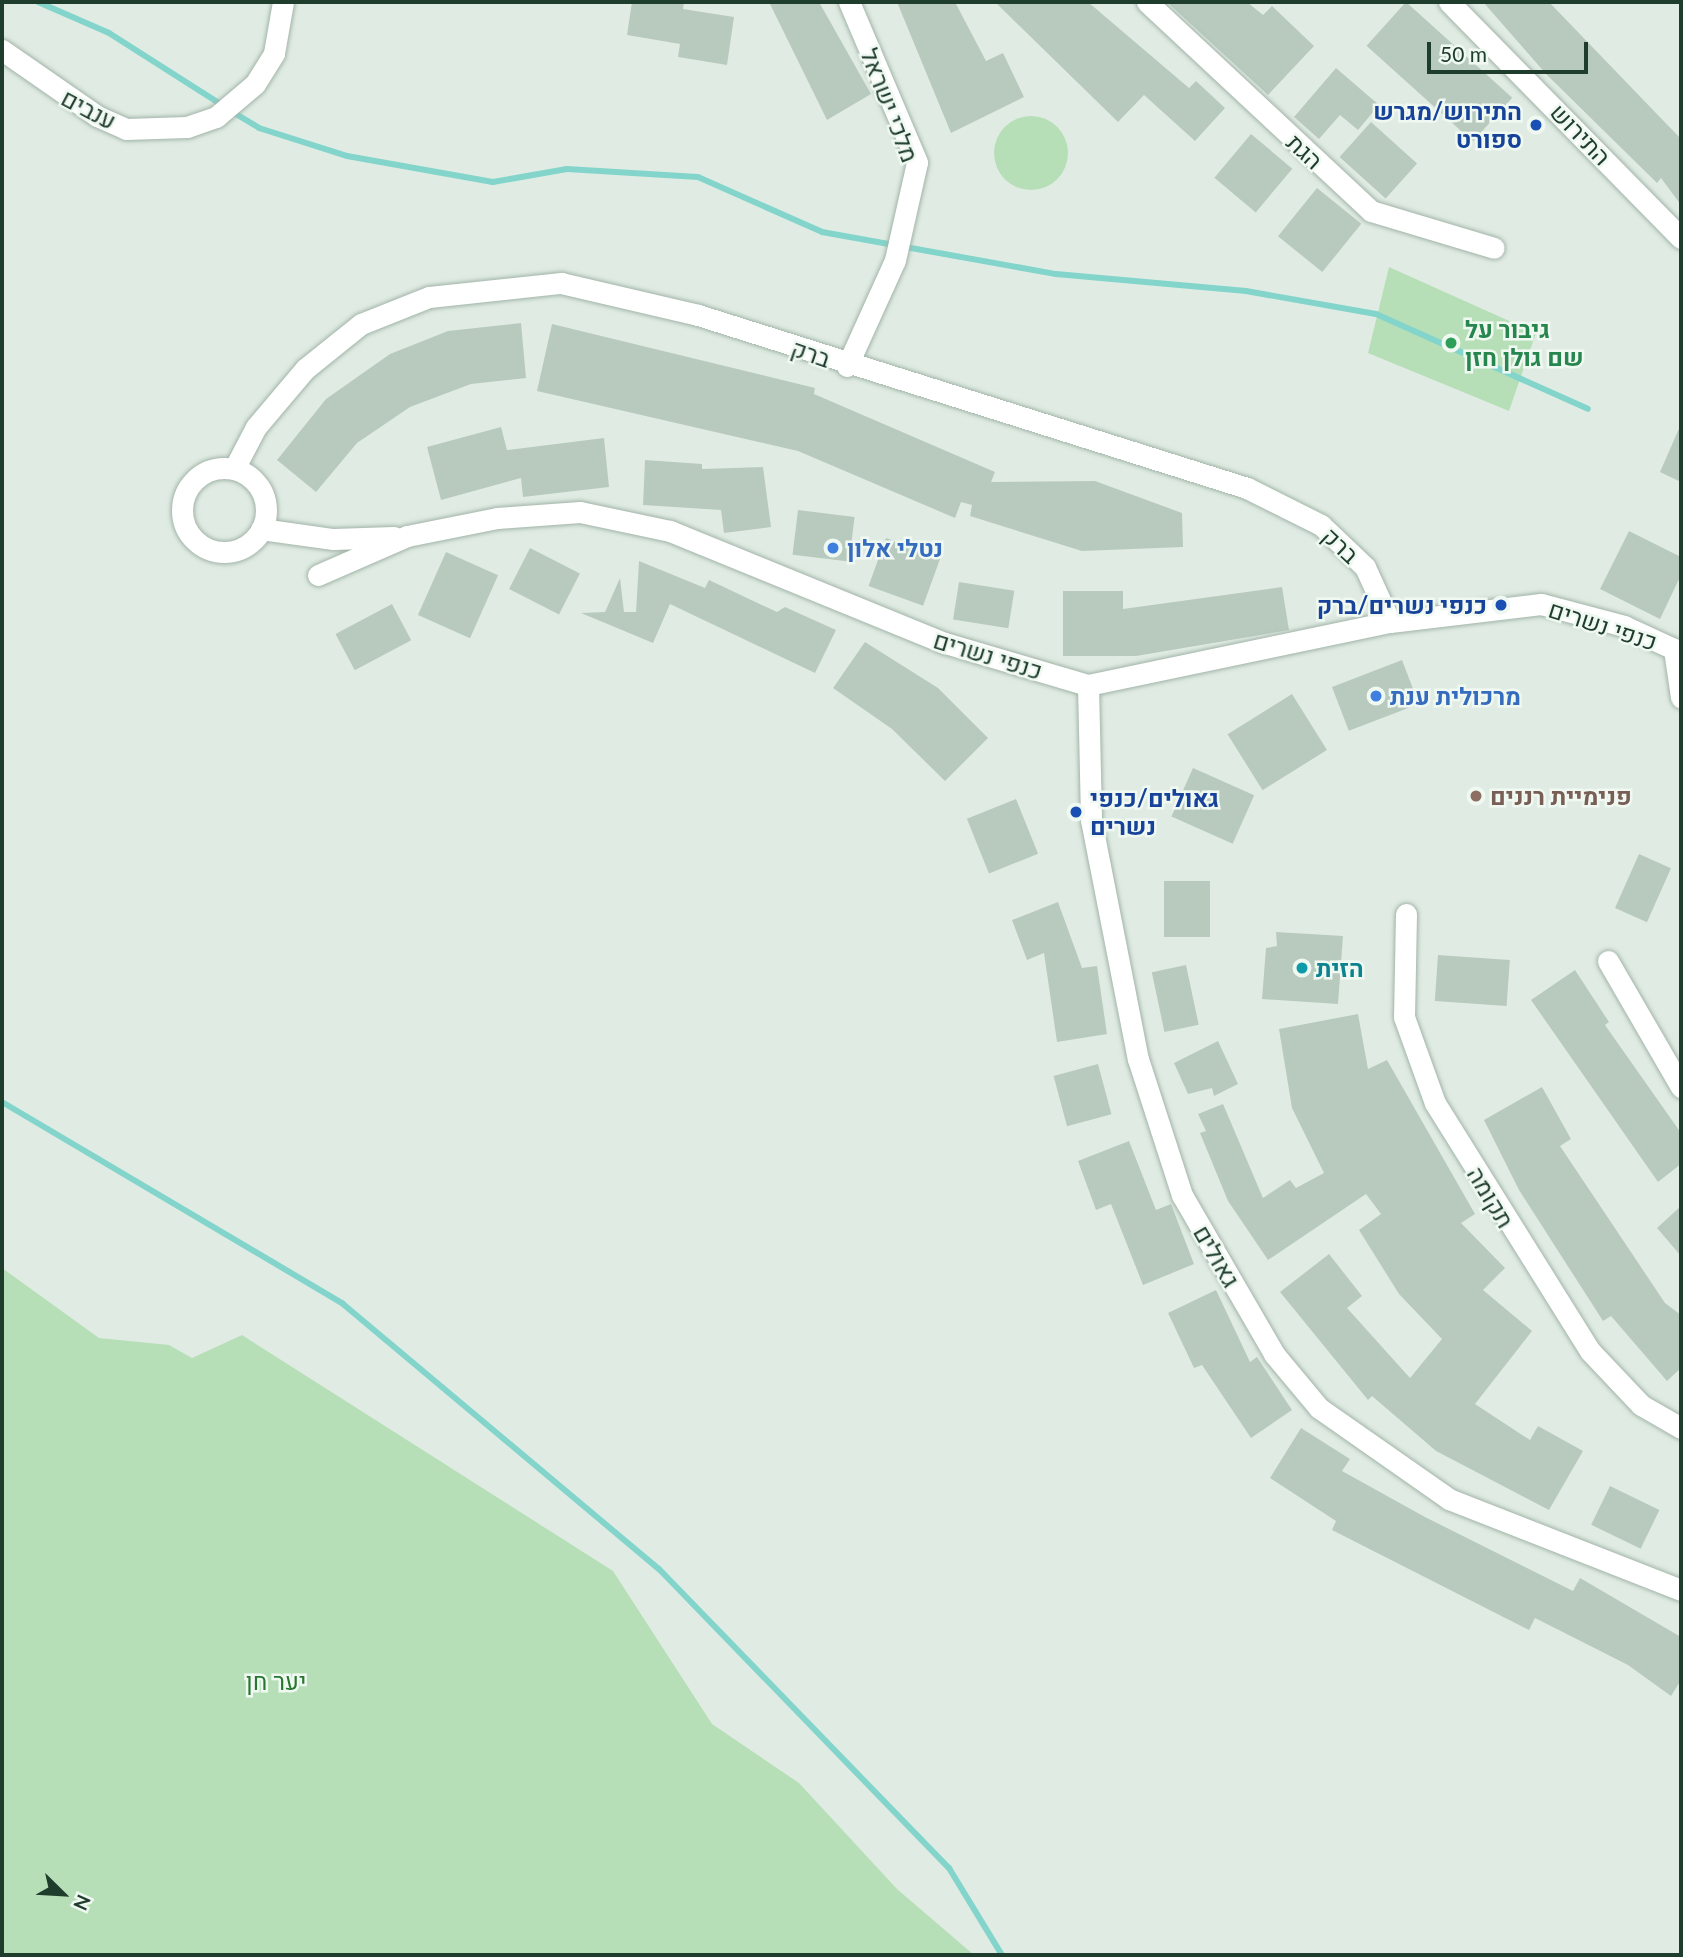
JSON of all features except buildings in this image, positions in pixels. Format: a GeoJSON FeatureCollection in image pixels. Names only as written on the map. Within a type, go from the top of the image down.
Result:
{"type":"FeatureCollection","features":[{"type":"Feature","properties":{"kind":"street","name":"ענבים"},"geometry":{"type":"LineString","coordinates":[[2,50],[106,121],[126,129],[187,127],[215,117],[255,83],[274,53],[283,2]]}},
{"type":"Feature","properties":{"kind":"street","name":"מלכי ישראל"},"geometry":{"type":"LineString","coordinates":[[848,366],[895,260],[917,162],[849,2]]}},
{"type":"Feature","properties":{"kind":"street","name":"הגת"},"geometry":{"type":"LineString","coordinates":[[1147,2],[1370,211],[1494,248]]}},
{"type":"Feature","properties":{"kind":"street","name":"התירוש"},"geometry":{"type":"LineString","coordinates":[[1449,2],[1681,238]]}},
{"type":"Feature","properties":{"kind":"street","name":"ברק"},"geometry":{"type":"LineString","coordinates":[[234,468],[256,427],[305,369],[361,324],[429,297],[561,283],[698,314],[848,366],[1247,488],[1321,525],[1365,567],[1390,622]]}},
{"type":"Feature","properties":{"kind":"street"},"geometry":{"type":"LineString","coordinates":[[261,529],[262,492],[234,468],[206,471],[194,480],[182,506],[186,527],[199,544],[227,552],[261,529],[333,539],[407,537]]}},
{"type":"Feature","properties":{"kind":"street","name":"כנפי נשרים"},"geometry":{"type":"LineString","coordinates":[[318,575],[407,537],[497,519],[580,512],[657,528],[945,643],[1088,685],[1390,622],[1541,604],[1678,641]]}},
{"type":"Feature","properties":{"kind":"street"},"geometry":{"type":"LineString","coordinates":[[1678,641],[1681,697]]}},
{"type":"Feature","properties":{"kind":"street","name":"גאולים"},"geometry":{"type":"LineString","coordinates":[[1088,685],[1091,820],[1138,1059],[1182,1195],[1274,1354],[1319,1408],[1449,1499],[1681,1590]]}},
{"type":"Feature","properties":{"kind":"street","name":"תקומה"},"geometry":{"type":"LineString","coordinates":[[1406,914],[1404,1017],[1435,1103],[1590,1351],[1641,1405],[1681,1428]]}},
{"type":"Feature","properties":{"kind":"street"},"geometry":{"type":"LineString","coordinates":[[1608,961],[1681,1087]]}},
{"type":"Feature","properties":{"kind":"green space"},"geometry":{"type":"Polygon","coordinates":[[[1024,116],[1038,116],[1052,122],[1062,132],[1068,153],[1062,174],[1052,184],[1038,190],[1024,190],[1010,184],[1000,174],[994,160],[994,146],[1000,132],[1010,122],[1024,116]]]}},
{"type":"Feature","properties":{"kind":"green space","name":"גיבור על שם גולן חזן"},"geometry":{"type":"Polygon","coordinates":[[[1389,267],[1536,333],[1509,411],[1368,353],[1389,267]]]}},
{"type":"Feature","properties":{"kind":"green space","name":"יער חן"},"geometry":{"type":"Polygon","coordinates":[[[2,1268],[99,1338],[169,1345],[192,1358],[242,1335],[613,1571],[712,1724],[799,1783],[897,1889],[974,1955],[2,1955],[2,1268]]]}},
{"type":"Feature","properties":{"kind":"waterway"},"geometry":{"type":"LineString","coordinates":[[38,2],[109,33],[222,105]]}},
{"type":"Feature","properties":{"kind":"waterway"},"geometry":{"type":"LineString","coordinates":[[231,111],[259,128],[347,156],[493,182],[567,169],[698,177],[822,232],[1056,274],[1246,291],[1376,314],[1588,409]]}},
{"type":"Feature","properties":{"kind":"waterway"},"geometry":{"type":"LineString","coordinates":[[2,1102],[343,1304],[659,1569],[949,1868],[1002,1955]]}},
{"type":"Feature","properties":{"kind":"place","name":"התירוש/מגרש ספורט"},"geometry":{"type":"Point","coordinates":[1536,125]}},
{"type":"Feature","properties":{"kind":"place","name":"גיבור על שם גולן חזן"},"geometry":{"type":"Point","coordinates":[1451,343]}},
{"type":"Feature","properties":{"kind":"place","name":"נטלי אלון"},"geometry":{"type":"Point","coordinates":[833,548]}},
{"type":"Feature","properties":{"kind":"place","name":"כנפי נשרים/ברק"},"geometry":{"type":"Point","coordinates":[1501,605]}},
{"type":"Feature","properties":{"kind":"place","name":"מרכולית ענת"},"geometry":{"type":"Point","coordinates":[1376,696]}},
{"type":"Feature","properties":{"kind":"place","name":"פנימיית רננים"},"geometry":{"type":"Point","coordinates":[1476,796]}},
{"type":"Feature","properties":{"kind":"place","name":"גאולים/כנפי נשרים"},"geometry":{"type":"Point","coordinates":[1076,812]}},
{"type":"Feature","properties":{"kind":"place","name":"הזית"},"geometry":{"type":"Point","coordinates":[1302,968]}}]}
